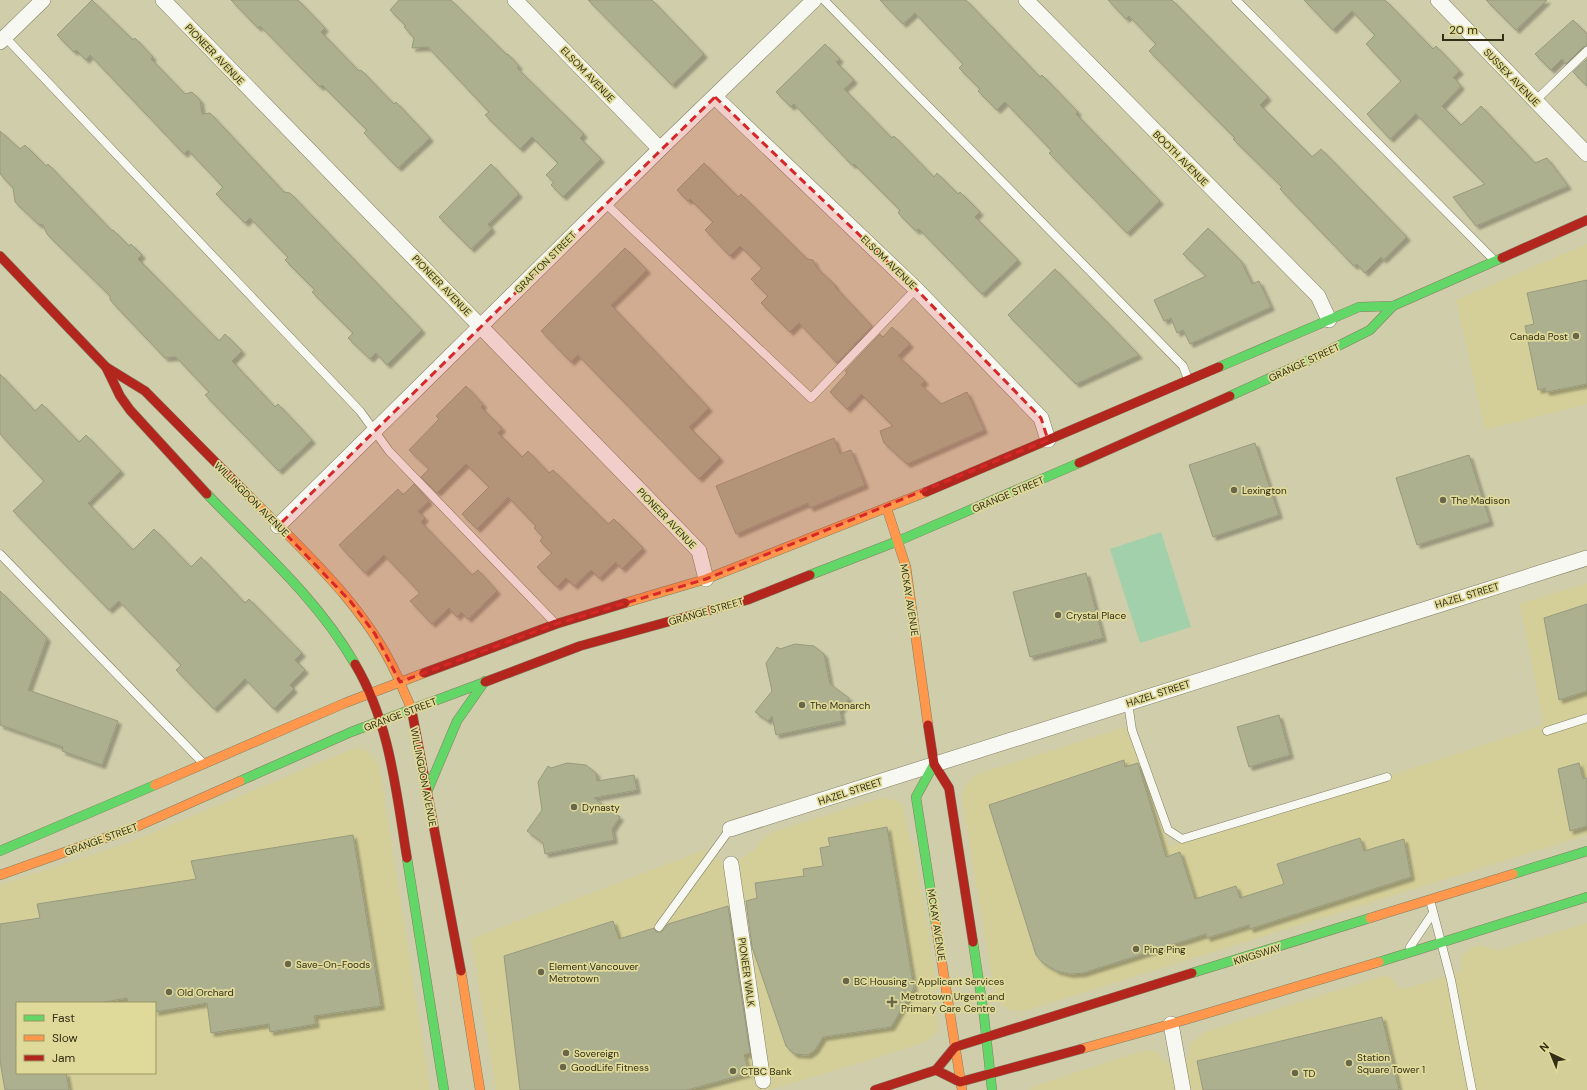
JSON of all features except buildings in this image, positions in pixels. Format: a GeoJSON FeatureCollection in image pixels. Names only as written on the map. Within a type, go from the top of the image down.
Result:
{"type":"FeatureCollection","features":[{"type":"Feature","properties":{"kind":"main road","name":"GRANGE STREET"},"geometry":{"type":"LineString","coordinates":[[0,851],[400,682],[556,624],[706,579],[887,509],[1360,307],[1393,306],[1587,220]]}},
{"type":"Feature","properties":{"kind":"main road","name":"WILLINGDON AVENUE"},"geometry":{"type":"LineString","coordinates":[[0,256],[106,367],[145,391],[278,526],[351,602],[375,634],[392,662],[411,709],[459,958],[480,1090]]}},
{"type":"Feature","properties":{"kind":"main road","name":"GRANGE STREET"},"geometry":{"type":"LineString","coordinates":[[0,875],[136,827],[351,732],[485,681],[580,646],[747,600],[898,541],[1092,458],[1316,357],[1370,330],[1393,306]]}},
{"type":"Feature","properties":{"kind":"main road","name":"WILLINGDON AVENUE"},"geometry":{"type":"LineString","coordinates":[[106,367],[125,404],[218,506],[304,594],[333,629],[358,666],[372,693],[382,721],[421,942],[444,1090]]}},
{"type":"Feature","properties":{"kind":"main road","name":"MCKAY AVENUE"},"geometry":{"type":"LineString","coordinates":[[887,509],[906,567],[934,764],[949,788],[983,1008],[985,1038],[991,1073],[992,1090]]}},
{"type":"Feature","properties":{"kind":"main road"},"geometry":{"type":"LineString","coordinates":[[427,792],[457,722],[485,681]]}},
{"type":"Feature","properties":{"kind":"main road","name":"MCKAY AVENUE"},"geometry":{"type":"LineString","coordinates":[[934,764],[916,797],[961,1086]]}},
{"type":"Feature","properties":{"kind":"main road","name":"KINGSWAY"},"geometry":{"type":"LineString","coordinates":[[955,1048],[1587,851]]}},
{"type":"Feature","properties":{"kind":"main road"},"geometry":{"type":"LineString","coordinates":[[936,1070],[961,1086],[991,1073],[1171,1024],[1587,897]]}},
{"type":"Feature","properties":{"kind":"main road"},"geometry":{"type":"LineString","coordinates":[[875,1090],[936,1070],[955,1048]]}},
{"type":"Feature","properties":{"kind":"street"},"geometry":{"type":"LineString","coordinates":[[3,39],[43,0]]}},
{"type":"Feature","properties":{"kind":"street","name":"PIONEER AVENUE"},"geometry":{"type":"LineString","coordinates":[[163,0],[481,325],[699,551],[706,579]]}},
{"type":"Feature","properties":{"kind":"street","name":"ELSOM AVENUE"},"geometry":{"type":"LineString","coordinates":[[515,0],[660,149]]}},
{"type":"Feature","properties":{"kind":"street","name":"GRAFTON STREET"},"geometry":{"type":"LineString","coordinates":[[278,526],[660,149],[814,0]]}},
{"type":"Feature","properties":{"kind":"street","name":"BOOTH AVENUE"},"geometry":{"type":"LineString","coordinates":[[1026,0],[1318,296],[1329,320]]}},
{"type":"Feature","properties":{"kind":"street","name":"SUSSEX AVENUE"},"geometry":{"type":"LineString","coordinates":[[1438,0],[1587,154]]}},
{"type":"Feature","properties":{"kind":"street","name":"ELSOM AVENUE"},"geometry":{"type":"LineString","coordinates":[[715,97],[823,198],[916,289],[1040,418],[1048,440]]}},
{"type":"Feature","properties":{"kind":"street","name":"HAZEL STREET"},"geometry":{"type":"LineString","coordinates":[[730,828],[1587,558]]}},
{"type":"Feature","properties":{"kind":"street","name":"PIONEER WALK"},"geometry":{"type":"LineString","coordinates":[[731,864],[763,1080]]}},
{"type":"Feature","properties":{"kind":"street"},"geometry":{"type":"LineString","coordinates":[[1171,1024],[1183,1090]]}},
{"type":"Feature","properties":{"kind":"lane"},"geometry":{"type":"LineString","coordinates":[[824,0],[1183,366],[1188,380]]}},
{"type":"Feature","properties":{"kind":"lane"},"geometry":{"type":"LineString","coordinates":[[1236,0],[1495,262]]}},
{"type":"Feature","properties":{"kind":"lane"},"geometry":{"type":"LineString","coordinates":[[3,39],[360,411],[389,450],[556,624]]}},
{"type":"Feature","properties":{"kind":"lane"},"geometry":{"type":"LineString","coordinates":[[1535,101],[1587,51]]}},
{"type":"Feature","properties":{"kind":"lane"},"geometry":{"type":"LineString","coordinates":[[605,203],[811,398],[916,289]]}},
{"type":"Feature","properties":{"kind":"lane"},"geometry":{"type":"LineString","coordinates":[[0,554],[204,764]]}},
{"type":"Feature","properties":{"kind":"lane"},"geometry":{"type":"LineString","coordinates":[[1128,703],[1132,730],[1168,830],[1182,839],[1387,777]]}},
{"type":"Feature","properties":{"kind":"lane"},"geometry":{"type":"LineString","coordinates":[[1547,731],[1587,718]]}},
{"type":"Feature","properties":{"kind":"lane"},"geometry":{"type":"LineString","coordinates":[[659,927],[730,828]]}},
{"type":"Feature","properties":{"kind":"lane"},"geometry":{"type":"LineString","coordinates":[[1430,900],[1442,942],[1472,1090]]}},
{"type":"Feature","properties":{"kind":"lane"},"geometry":{"type":"LineString","coordinates":[[1406,953],[1433,913]]}},
{"type":"Feature","properties":{"kind":"highlighted area"},"geometry":{"type":"Polygon","coordinates":[[[715,97],[916,289],[1041,418],[1048,440],[706,579],[556,624],[400,682],[375,634],[351,602],[278,526],[715,97]]]}},
{"type":"Feature","properties":{"kind":"shaded area"},"geometry":{"type":"Polygon","coordinates":[[[1587,244],[1587,404],[1485,430],[1456,300],[1587,244]]]}},
{"type":"Feature","properties":{"kind":"shaded area"},"geometry":{"type":"Polygon","coordinates":[[[1587,583],[1587,835],[1024,1011],[1012,1011],[999,1002],[995,994],[962,798],[964,787],[974,775],[1129,726],[1169,846],[1223,831],[1544,725],[1520,604],[1587,583]]]}},
{"type":"Feature","properties":{"kind":"shaded area"},"geometry":{"type":"Polygon","coordinates":[[[358,748],[366,750],[379,765],[430,1090],[0,1090],[0,885],[128,843],[352,749],[358,748]]]}},
{"type":"Feature","properties":{"kind":"shaded area"},"geometry":{"type":"Polygon","coordinates":[[[881,798],[894,800],[901,803],[904,810],[910,842],[914,842],[937,990],[932,992],[938,1023],[937,1031],[932,1037],[923,1043],[770,1090],[496,1090],[471,939],[704,850],[721,861],[741,859],[754,850],[763,839],[772,832],[881,798]]]}},
{"type":"Feature","properties":{"kind":"shaded area"},"geometry":{"type":"Polygon","coordinates":[[[1587,923],[1587,1090],[1031,1090],[1031,1087],[1142,1051],[1153,1051],[1159,1054],[1167,1063],[1189,1057],[1190,1044],[1204,1032],[1383,976],[1391,977],[1400,990],[1462,971],[1461,959],[1471,948],[1482,945],[1499,950],[1587,923]]]}},
{"type":"Feature","properties":{"kind":"green space"},"geometry":{"type":"Polygon","coordinates":[[[1161,532],[1191,627],[1140,643],[1110,549],[1161,532]]]}},
{"type":"Feature","properties":{"kind":"traffic: fast"},"geometry":{"type":"LineString","coordinates":[[1219,367],[1359,307],[1393,306],[1502,258]]}},
{"type":"Feature","properties":{"kind":"traffic: fast"},"geometry":{"type":"LineString","coordinates":[[1230,396],[1316,357],[1370,330],[1393,306]]}},
{"type":"Feature","properties":{"kind":"traffic: fast"},"geometry":{"type":"LineString","coordinates":[[810,575],[898,541],[1079,463]]}},
{"type":"Feature","properties":{"kind":"traffic: fast"},"geometry":{"type":"LineString","coordinates":[[207,494],[267,554],[305,595],[340,640],[355,664]]}},
{"type":"Feature","properties":{"kind":"traffic: fast"},"geometry":{"type":"LineString","coordinates":[[427,792],[457,721],[485,681]]}},
{"type":"Feature","properties":{"kind":"traffic: fast"},"geometry":{"type":"LineString","coordinates":[[240,781],[351,732],[485,682]]}},
{"type":"Feature","properties":{"kind":"traffic: fast"},"geometry":{"type":"LineString","coordinates":[[934,764],[916,797],[936,925]]}},
{"type":"Feature","properties":{"kind":"traffic: fast"},"geometry":{"type":"LineString","coordinates":[[0,851],[155,785]]}},
{"type":"Feature","properties":{"kind":"traffic: fast"},"geometry":{"type":"LineString","coordinates":[[1513,874],[1587,851]]}},
{"type":"Feature","properties":{"kind":"traffic: fast"},"geometry":{"type":"LineString","coordinates":[[407,858],[444,1090]]}},
{"type":"Feature","properties":{"kind":"traffic: fast"},"geometry":{"type":"LineString","coordinates":[[1379,962],[1587,897]]}},
{"type":"Feature","properties":{"kind":"traffic: fast"},"geometry":{"type":"LineString","coordinates":[[1192,973],[1370,918]]}},
{"type":"Feature","properties":{"kind":"traffic: fast"},"geometry":{"type":"LineString","coordinates":[[973,942],[984,1016],[992,1090]]}},
{"type":"Feature","properties":{"kind":"traffic: slow"},"geometry":{"type":"LineString","coordinates":[[245,492],[312,559],[354,606],[388,658],[409,702],[412,712]]}},
{"type":"Feature","properties":{"kind":"traffic: slow"},"geometry":{"type":"LineString","coordinates":[[625,603],[706,579],[926,492]]}},
{"type":"Feature","properties":{"kind":"traffic: slow"},"geometry":{"type":"LineString","coordinates":[[887,509],[906,567],[928,725]]}},
{"type":"Feature","properties":{"kind":"traffic: slow"},"geometry":{"type":"LineString","coordinates":[[155,785],[345,703],[424,673]]}},
{"type":"Feature","properties":{"kind":"traffic: slow"},"geometry":{"type":"LineString","coordinates":[[0,875],[136,827],[240,781]]}},
{"type":"Feature","properties":{"kind":"traffic: slow"},"geometry":{"type":"LineString","coordinates":[[1370,918],[1513,874]]}},
{"type":"Feature","properties":{"kind":"traffic: slow"},"geometry":{"type":"LineString","coordinates":[[936,925],[962,1090]]}},
{"type":"Feature","properties":{"kind":"traffic: slow"},"geometry":{"type":"LineString","coordinates":[[1081,1049],[1171,1024],[1379,962]]}},
{"type":"Feature","properties":{"kind":"traffic: slow"},"geometry":{"type":"LineString","coordinates":[[461,971],[480,1090]]}},
{"type":"Feature","properties":{"kind":"traffic: jam"},"geometry":{"type":"LineString","coordinates":[[1502,258],[1587,220]]}},
{"type":"Feature","properties":{"kind":"traffic: jam"},"geometry":{"type":"LineString","coordinates":[[0,256],[106,367],[145,391],[245,492]]}},
{"type":"Feature","properties":{"kind":"traffic: jam"},"geometry":{"type":"LineString","coordinates":[[106,367],[120,396],[130,410],[207,494]]}},
{"type":"Feature","properties":{"kind":"traffic: jam"},"geometry":{"type":"LineString","coordinates":[[926,492],[1219,367]]}},
{"type":"Feature","properties":{"kind":"traffic: jam"},"geometry":{"type":"LineString","coordinates":[[1079,463],[1230,396]]}},
{"type":"Feature","properties":{"kind":"traffic: jam"},"geometry":{"type":"LineString","coordinates":[[485,682],[580,646],[747,600],[810,575]]}},
{"type":"Feature","properties":{"kind":"traffic: jam"},"geometry":{"type":"LineString","coordinates":[[424,673],[556,624],[625,603]]}},
{"type":"Feature","properties":{"kind":"traffic: jam"},"geometry":{"type":"LineString","coordinates":[[355,664],[367,687],[384,734],[395,783],[407,858]]}},
{"type":"Feature","properties":{"kind":"traffic: jam"},"geometry":{"type":"LineString","coordinates":[[412,712],[461,971]]}},
{"type":"Feature","properties":{"kind":"traffic: jam"},"geometry":{"type":"LineString","coordinates":[[928,725],[934,764],[949,788],[973,942]]}},
{"type":"Feature","properties":{"kind":"traffic: jam"},"geometry":{"type":"LineString","coordinates":[[936,1070],[955,1047],[1192,973]]}},
{"type":"Feature","properties":{"kind":"traffic: jam"},"geometry":{"type":"LineString","coordinates":[[875,1090],[936,1070],[960,1082],[1081,1049]]}},
{"type":"Feature","properties":{"kind":"place","name":"Canada Post"},"geometry":{"type":"Point","coordinates":[1576,336]}},
{"type":"Feature","properties":{"kind":"place","name":"Lexington"},"geometry":{"type":"Point","coordinates":[1234,490]}},
{"type":"Feature","properties":{"kind":"place","name":"The Madison"},"geometry":{"type":"Point","coordinates":[1443,500]}},
{"type":"Feature","properties":{"kind":"place","name":"Crystal Place"},"geometry":{"type":"Point","coordinates":[1058,615]}},
{"type":"Feature","properties":{"kind":"place","name":"The Monarch"},"geometry":{"type":"Point","coordinates":[802,705]}},
{"type":"Feature","properties":{"kind":"place","name":"Dynasty"},"geometry":{"type":"Point","coordinates":[574,807]}},
{"type":"Feature","properties":{"kind":"place","name":"Ping Ping"},"geometry":{"type":"Point","coordinates":[1136,949]}},
{"type":"Feature","properties":{"kind":"place","name":"Save-On-Foods"},"geometry":{"type":"Point","coordinates":[288,964]}},
{"type":"Feature","properties":{"kind":"place","name":"Element Vancouver Metrotown"},"geometry":{"type":"Point","coordinates":[541,972]}},
{"type":"Feature","properties":{"kind":"place","name":"BC Housing - Applicant Services"},"geometry":{"type":"Point","coordinates":[846,981]}},
{"type":"Feature","properties":{"kind":"place","name":"Old Orchard"},"geometry":{"type":"Point","coordinates":[169,992]}},
{"type":"Feature","properties":{"kind":"place","name":"Metrotown Urgent and Primary Care Centre"},"geometry":{"type":"Point","coordinates":[892,1002]}},
{"type":"Feature","properties":{"kind":"place","name":"Sovereign"},"geometry":{"type":"Point","coordinates":[566,1053]}},
{"type":"Feature","properties":{"kind":"place","name":"Station Square Tower 1"},"geometry":{"type":"Point","coordinates":[1349,1063]}},
{"type":"Feature","properties":{"kind":"place","name":"GoodLife Fitness"},"geometry":{"type":"Point","coordinates":[563,1067]}},
{"type":"Feature","properties":{"kind":"place","name":"CTBC Bank"},"geometry":{"type":"Point","coordinates":[733,1071]}},
{"type":"Feature","properties":{"kind":"place","name":"TD"},"geometry":{"type":"Point","coordinates":[1295,1073]}}]}
